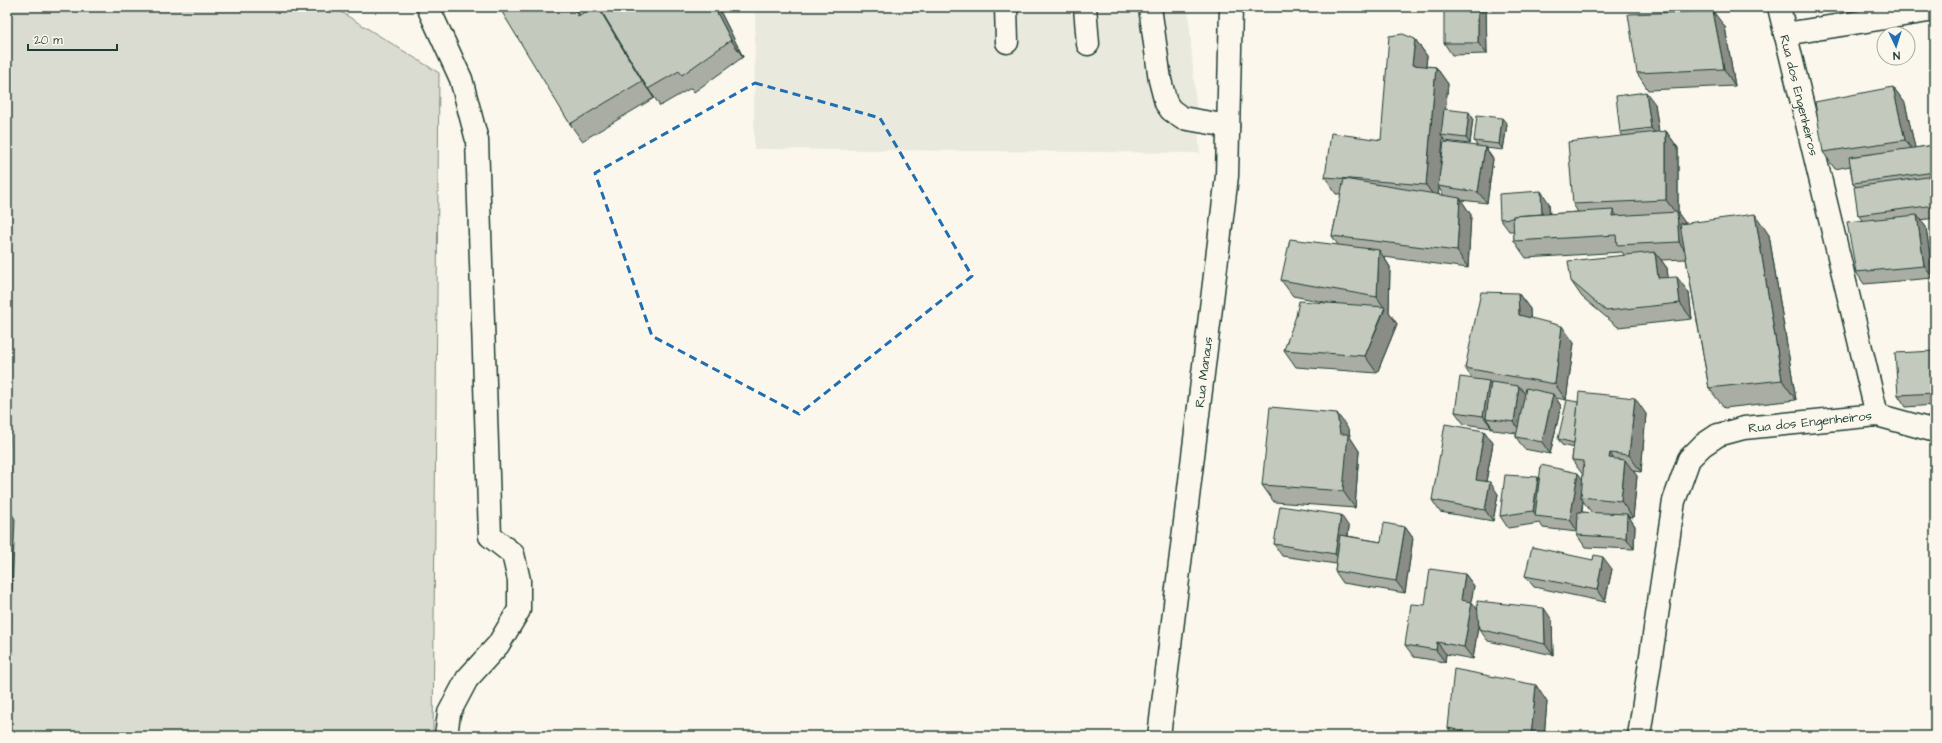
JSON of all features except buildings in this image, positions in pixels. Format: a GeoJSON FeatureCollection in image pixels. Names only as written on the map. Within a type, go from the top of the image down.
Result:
{"type":"FeatureCollection","features":[{"type":"Feature","properties":{"kind":"street"},"geometry":{"type":"LineString","coordinates":[[428,7],[461,79],[477,140],[490,536],[513,554],[519,580],[519,610],[498,645],[467,679],[448,713],[446,736]]}},
{"type":"Feature","properties":{"kind":"street"},"geometry":{"type":"LineString","coordinates":[[1006,7],[1007,42]]}},
{"type":"Feature","properties":{"kind":"street"},"geometry":{"type":"LineString","coordinates":[[1085,7],[1088,44]]}},
{"type":"Feature","properties":{"kind":"street"},"geometry":{"type":"LineString","coordinates":[[1150,7],[1160,80],[1166,103],[1171,110],[1182,118],[1228,126]]}},
{"type":"Feature","properties":{"kind":"street","name":"Rua Manaus"},"geometry":{"type":"LineString","coordinates":[[1159,736],[1227,176],[1231,7]]}},
{"type":"Feature","properties":{"kind":"street","name":"Rua dos Engenheiros"},"geometry":{"type":"LineString","coordinates":[[1639,736],[1674,502],[1689,459],[1703,445],[1718,435],[1744,428],[1877,415],[1779,7]]}},
{"type":"Feature","properties":{"kind":"street"},"geometry":{"type":"LineString","coordinates":[[1785,34],[1935,10]]}},
{"type":"Feature","properties":{"kind":"street"},"geometry":{"type":"LineString","coordinates":[[1877,415],[1935,431]]}},
{"type":"Feature","properties":{"kind":"highlighted area"},"geometry":{"type":"Polygon","coordinates":[[[755,83],[880,118],[972,276],[799,414],[652,336],[595,173],[755,83]]]}},
{"type":"Feature","properties":{"kind":"shaded area"},"geometry":{"type":"Polygon","coordinates":[[[7,7],[333,7],[439,73],[433,736],[7,736],[11,621],[11,449],[7,380],[7,7]]]}},
{"type":"Feature","properties":{"kind":"shaded area"},"geometry":{"type":"Polygon","coordinates":[[[755,7],[1188,7],[1200,153],[754,149],[755,7]]]}}]}
